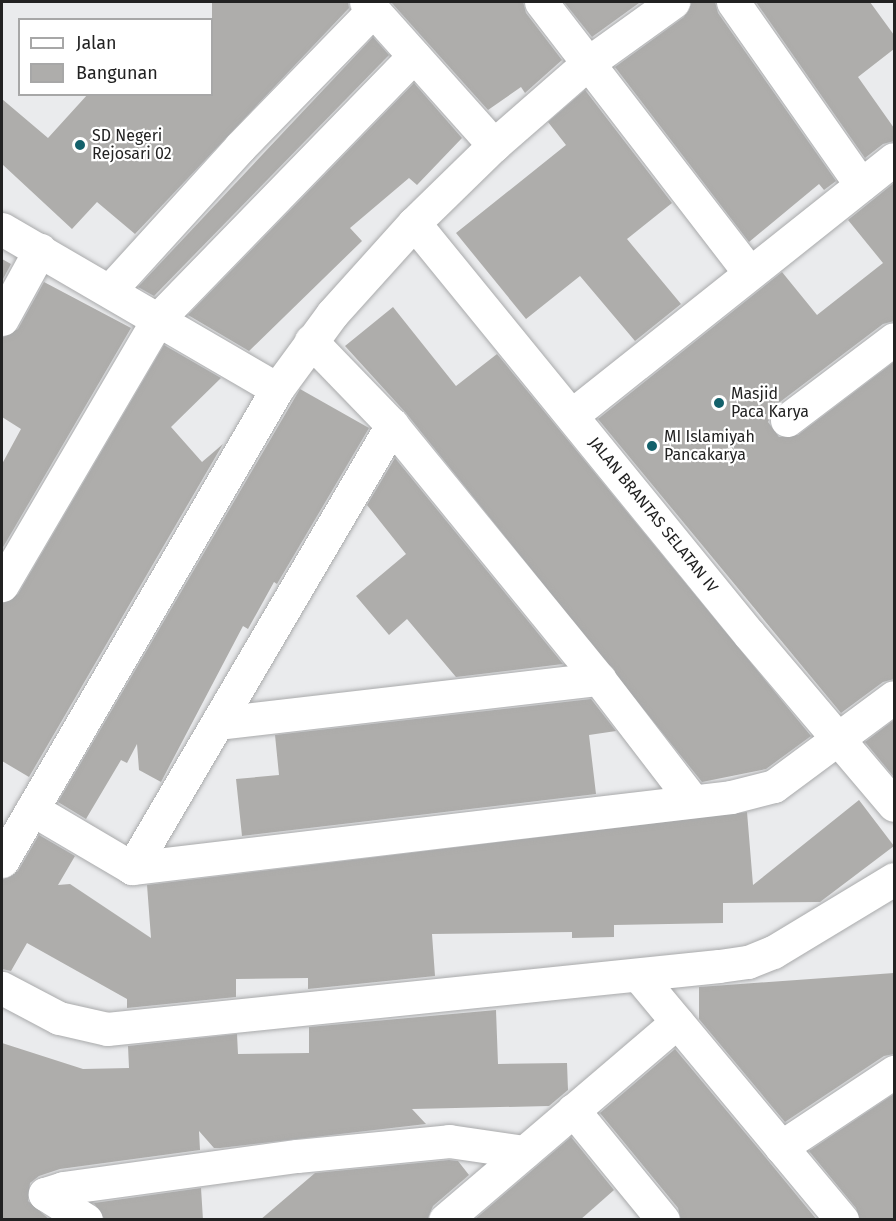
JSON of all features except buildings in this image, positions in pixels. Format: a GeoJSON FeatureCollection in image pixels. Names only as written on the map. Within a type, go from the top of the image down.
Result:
{"type":"FeatureCollection","features":[{"type":"Feature","properties":{"kind":"street"},"geometry":{"type":"LineString","coordinates":[[541,2],[749,272]]}},
{"type":"Feature","properties":{"kind":"street"},"geometry":{"type":"LineString","coordinates":[[2,861],[277,389],[312,341],[414,223],[494,145],[588,63],[674,2]]}},
{"type":"Feature","properties":{"kind":"street"},"geometry":{"type":"LineString","coordinates":[[733,2],[861,185]]}},
{"type":"Feature","properties":{"kind":"street"},"geometry":{"type":"LineString","coordinates":[[110,290],[369,6],[494,145]]}},
{"type":"Feature","properties":{"kind":"street"},"geometry":{"type":"LineString","coordinates":[[2,585],[158,319],[414,56]]}},
{"type":"Feature","properties":{"kind":"street"},"geometry":{"type":"LineString","coordinates":[[572,415],[894,159]]}},
{"type":"Feature","properties":{"kind":"street","name":"JALAN BRANTAS SELATAN IV"},"geometry":{"type":"LineString","coordinates":[[414,223],[894,805]]}},
{"type":"Feature","properties":{"kind":"street"},"geometry":{"type":"LineString","coordinates":[[2,229],[277,389]]}},
{"type":"Feature","properties":{"kind":"street"},"geometry":{"type":"LineString","coordinates":[[2,319],[40,250]]}},
{"type":"Feature","properties":{"kind":"street"},"geometry":{"type":"LineString","coordinates":[[787,420],[894,339]]}},
{"type":"Feature","properties":{"kind":"street"},"geometry":{"type":"LineString","coordinates":[[312,341],[392,425],[599,679],[692,800]]}},
{"type":"Feature","properties":{"kind":"street"},"geometry":{"type":"LineString","coordinates":[[132,868],[392,425]]}},
{"type":"Feature","properties":{"kind":"street"},"geometry":{"type":"LineString","coordinates":[[218,723],[599,679]]}},
{"type":"Feature","properties":{"kind":"street"},"geometry":{"type":"LineString","coordinates":[[32,809],[132,868],[731,797],[774,786],[894,697]]}},
{"type":"Feature","properties":{"kind":"street"},"geometry":{"type":"LineString","coordinates":[[2,988],[59,1018],[106,1029],[748,962],[772,952],[894,879]]}},
{"type":"Feature","properties":{"kind":"street"},"geometry":{"type":"LineString","coordinates":[[638,975],[842,1220]]}},
{"type":"Feature","properties":{"kind":"street"},"geometry":{"type":"LineString","coordinates":[[445,1220],[677,1022]]}},
{"type":"Feature","properties":{"kind":"street"},"geometry":{"type":"LineString","coordinates":[[781,1147],[894,1072]]}},
{"type":"Feature","properties":{"kind":"street"},"geometry":{"type":"LineString","coordinates":[[573,1110],[650,1215]]}},
{"type":"Feature","properties":{"kind":"street"},"geometry":{"type":"LineString","coordinates":[[40,1207],[63,1188],[297,1156],[449,1141],[524,1152]]}},
{"type":"Feature","properties":{"kind":"street"},"geometry":{"type":"LineString","coordinates":[[40,1207],[86,1220]]}},
{"type":"Feature","properties":{"kind":"place","name":"SD Negeri Rejosari 02"},"geometry":{"type":"Point","coordinates":[80,145]}},
{"type":"Feature","properties":{"kind":"place","name":"Masjid Paca Karya"},"geometry":{"type":"Point","coordinates":[719,403]}},
{"type":"Feature","properties":{"kind":"place","name":"MI Islamiyah Pancakarya"},"geometry":{"type":"Point","coordinates":[652,446]}}]}
